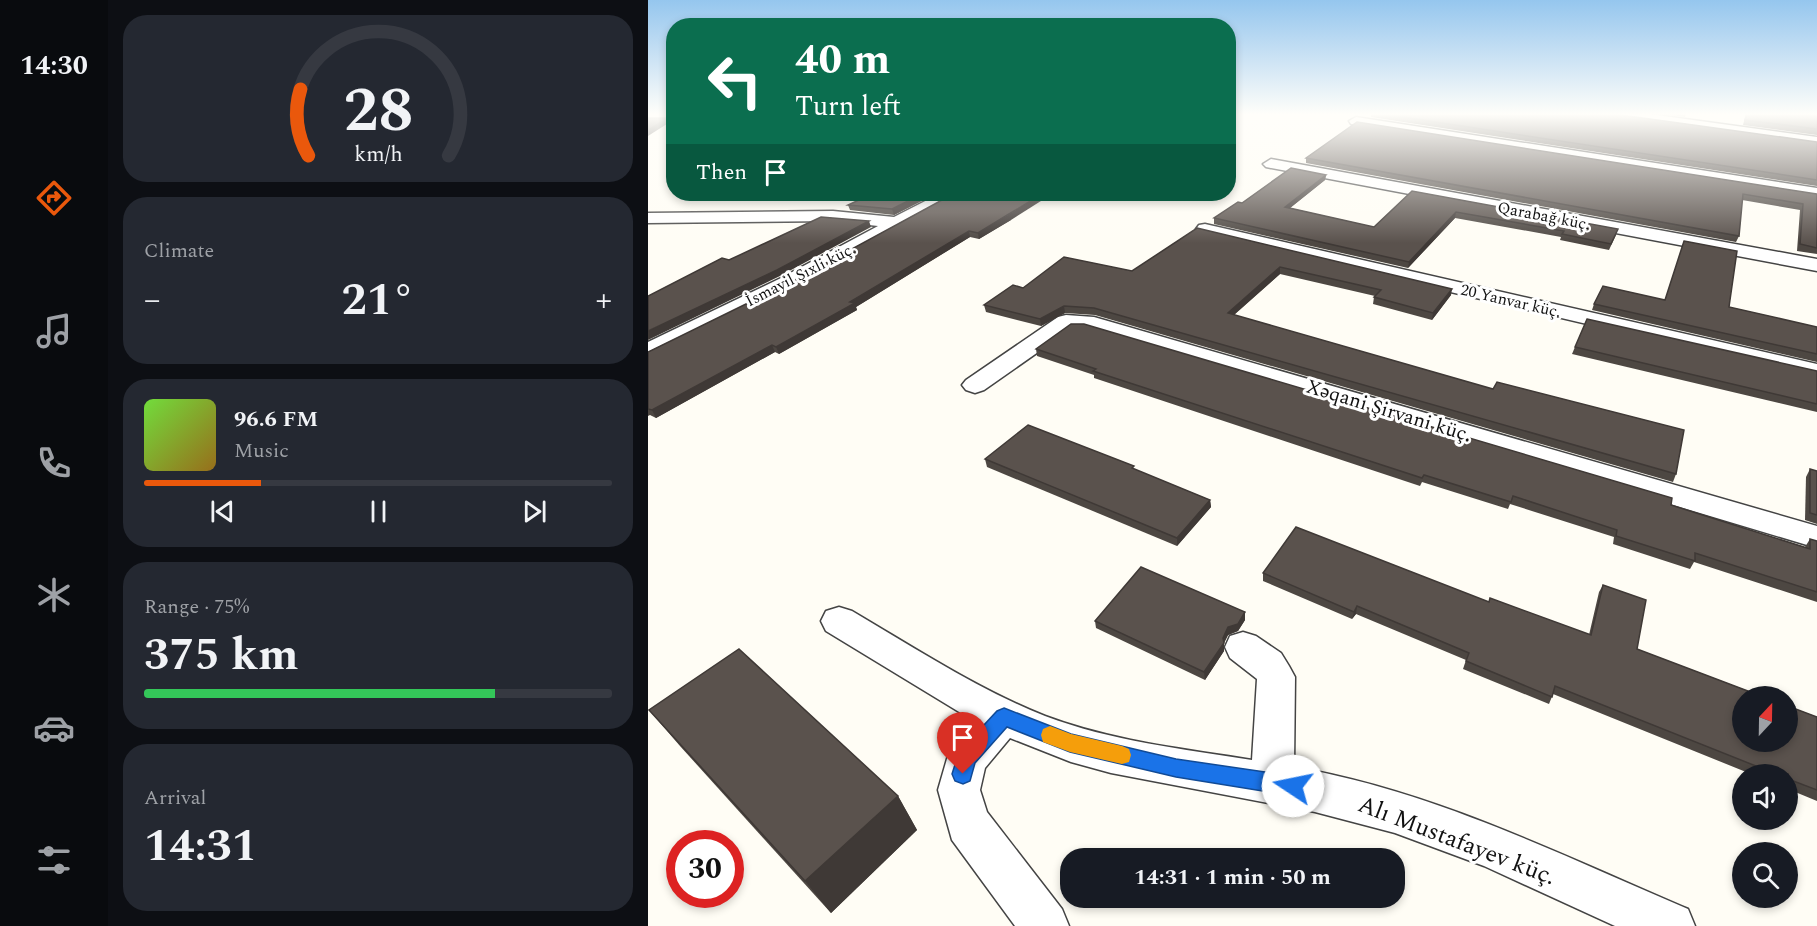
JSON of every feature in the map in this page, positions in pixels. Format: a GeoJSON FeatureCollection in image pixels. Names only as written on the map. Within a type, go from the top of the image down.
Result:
{"type":"FeatureCollection","features":[{"type":"Feature","properties":{"kind":"street"},"geometry":{"type":"LineString","coordinates":[[1581,156],[1817,193]]}},
{"type":"Feature","properties":{"kind":"street","name":"Qarabağ küç."},"geometry":{"type":"LineString","coordinates":[[1271,164],[1817,266]]}},
{"type":"Feature","properties":{"kind":"street","name":"İsmayil Şıxli küç."},"geometry":{"type":"LineString","coordinates":[[648,351],[788,282],[938,201]]}},
{"type":"Feature","properties":{"kind":"street"},"geometry":{"type":"LineString","coordinates":[[648,218],[833,216],[897,223]]}},
{"type":"Feature","properties":{"kind":"street","name":"20 Yanvar küç."},"geometry":{"type":"LineString","coordinates":[[1205,229],[1817,371]]}},
{"type":"Feature","properties":{"kind":"street","name":"Xəqani Şirvani küç."},"geometry":{"type":"LineString","coordinates":[[975,385],[1066,322],[1086,322],[1817,537]]}},
{"type":"Feature","properties":{"kind":"street","name":"Alı Mustafayev küç."},"geometry":{"type":"LineString","coordinates":[[839,621],[1004,717],[1070,743],[1176,768],[1273,782],[1395,812],[1467,838],[1671,926]]}},
{"type":"Feature","properties":{"kind":"street"},"geometry":{"type":"LineString","coordinates":[[1243,647],[1268,664],[1276,677],[1272,732],[1273,782]]}},
{"type":"Feature","properties":{"kind":"street"},"geometry":{"type":"LineString","coordinates":[[1004,717],[966,759],[959,790],[968,824],[1045,926]]}},
{"type":"Feature","properties":{"kind":"building"},"geometry":{"type":"Polygon","coordinates":[[[1576,156],[1817,194],[1817,248],[1800,244],[1803,204],[1743,194],[1739,236],[1306,158],[1576,156]]]}},
{"type":"Feature","properties":{"kind":"building"},"geometry":{"type":"Polygon","coordinates":[[[1661,156],[1817,156],[1817,180],[1661,156]]]}},
{"type":"Feature","properties":{"kind":"building"},"geometry":{"type":"Polygon","coordinates":[[[1291,168],[1326,175],[1285,207],[1374,227],[1412,191],[1618,229],[1611,244],[1562,234],[1564,231],[1456,212],[1409,262],[1214,218],[1238,202],[1242,203],[1291,168]]]}},
{"type":"Feature","properties":{"kind":"building"},"geometry":{"type":"Polygon","coordinates":[[[857,201],[908,201],[892,209],[848,205],[857,201]]]}},
{"type":"Feature","properties":{"kind":"building"},"geometry":{"type":"Polygon","coordinates":[[[940,201],[1031,201],[978,233],[969,231],[850,302],[855,303],[776,347],[772,345],[652,410],[648,409],[648,352],[793,281],[940,201]]]}},
{"type":"Feature","properties":{"kind":"building"},"geometry":{"type":"Polygon","coordinates":[[[821,217],[869,221],[777,270],[648,331],[648,296],[722,258],[729,260],[821,217]]]}},
{"type":"Feature","properties":{"kind":"building"},"geometry":{"type":"Polygon","coordinates":[[[1197,228],[1452,289],[1433,313],[1374,297],[1381,290],[1280,267],[1228,313],[1493,389],[1497,382],[1684,430],[1676,474],[1094,308],[1064,306],[1040,319],[984,305],[1013,285],[1023,288],[1064,257],[1132,271],[1197,228]]]}},
{"type":"Feature","properties":{"kind":"building"},"geometry":{"type":"Polygon","coordinates":[[[1684,241],[1737,251],[1729,307],[1817,327],[1817,354],[1594,304],[1603,286],[1665,300],[1684,241]]]}},
{"type":"Feature","properties":{"kind":"building"},"geometry":{"type":"Polygon","coordinates":[[[1587,319],[1817,371],[1817,404],[1575,347],[1587,319]]]}},
{"type":"Feature","properties":{"kind":"building"},"geometry":{"type":"Polygon","coordinates":[[[1071,324],[1084,324],[1672,498],[1671,505],[1810,549],[1810,539],[1817,541],[1817,592],[1695,553],[1695,561],[1616,536],[1617,530],[1513,496],[1511,502],[1424,475],[1422,478],[1093,371],[1096,369],[1036,349],[1071,324]]]}},
{"type":"Feature","properties":{"kind":"building"},"geometry":{"type":"Polygon","coordinates":[[[1028,425],[1134,466],[1132,468],[1210,500],[1177,538],[985,459],[1028,425]]]}},
{"type":"Feature","properties":{"kind":"building"},"geometry":{"type":"Polygon","coordinates":[[[1810,469],[1817,471],[1817,515],[1810,513],[1810,469]]]}},
{"type":"Feature","properties":{"kind":"building"},"geometry":{"type":"Polygon","coordinates":[[[1296,527],[1489,602],[1490,598],[1591,635],[1603,585],[1646,600],[1637,649],[1735,686],[1732,686],[1732,752],[1798,752],[1798,710],[1817,717],[1817,790],[1798,783],[1798,764],[1751,764],[1555,686],[1552,697],[1466,661],[1469,653],[1357,606],[1354,612],[1263,573],[1296,527]]]}},
{"type":"Feature","properties":{"kind":"building"},"geometry":{"type":"Polygon","coordinates":[[[1141,567],[1245,612],[1238,624],[1228,627],[1223,638],[1224,643],[1204,672],[1095,621],[1141,567]]]}},
{"type":"Feature","properties":{"kind":"building"},"geometry":{"type":"Polygon","coordinates":[[[739,649],[898,796],[805,881],[649,710],[739,649]]]}},
{"type":"Feature","properties":{"kind":"slow traffic"},"geometry":{"type":"LineString","coordinates":[[1050,735],[1070,743],[1122,755]]}},
{"type":"Feature","properties":{"kind":"route"},"geometry":{"type":"LineString","coordinates":[[963,774],[966,759],[1004,717],[1070,743],[1176,768],[1293,786]]}}]}
